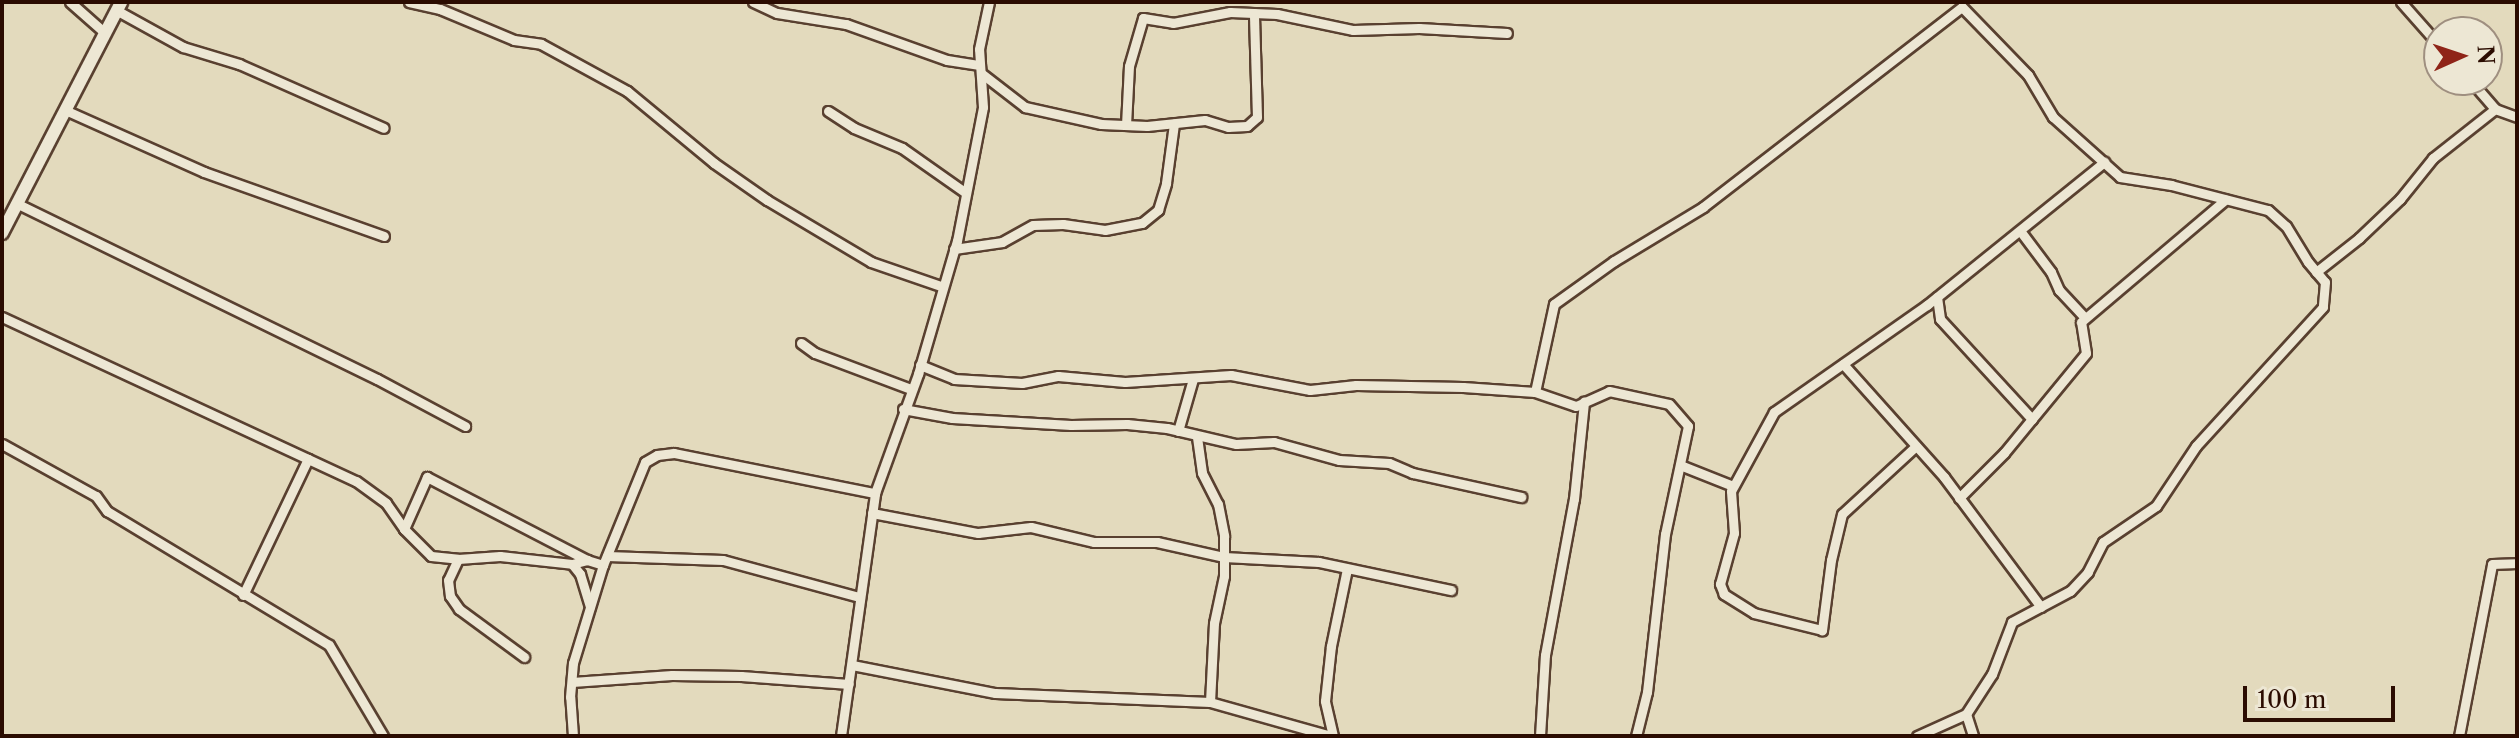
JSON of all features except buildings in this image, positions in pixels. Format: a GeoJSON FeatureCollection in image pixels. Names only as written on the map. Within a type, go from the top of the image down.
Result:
{"type":"FeatureCollection","features":[{"type":"Feature","properties":{"kind":"street"},"geometry":{"type":"LineString","coordinates":[[70,2],[104,32]]}},
{"type":"Feature","properties":{"kind":"street"},"geometry":{"type":"LineString","coordinates":[[409,2],[440,9],[514,40],[541,44],[627,91],[714,163],[767,200],[871,262],[943,287]]}},
{"type":"Feature","properties":{"kind":"street"},"geometry":{"type":"LineString","coordinates":[[753,2],[777,13],[846,24],[980,69],[1025,107],[1101,124],[1126,125],[1205,120],[1228,127],[1247,126],[1257,117],[1254,13]]}},
{"type":"Feature","properties":{"kind":"street"},"geometry":{"type":"LineString","coordinates":[[841,736],[875,493],[920,365],[954,249],[966,193],[983,107],[979,49],[989,2]]}},
{"type":"Feature","properties":{"kind":"street"},"geometry":{"type":"LineString","coordinates":[[2401,2],[2423,27]]}},
{"type":"Feature","properties":{"kind":"street"},"geometry":{"type":"LineString","coordinates":[[2,233],[118,6],[183,47],[239,64],[384,128]]}},
{"type":"Feature","properties":{"kind":"street"},"geometry":{"type":"LineString","coordinates":[[1535,392],[1554,304],[1614,261],[1703,207],[1962,7],[2028,75],[2053,117],[2120,177],[2268,210],[2286,226],[2325,282],[2323,307],[2196,446],[2156,506],[2103,542],[2088,572],[2070,591],[2012,622],[1992,674],[1966,714],[1917,736]]}},
{"type":"Feature","properties":{"kind":"street"},"geometry":{"type":"LineString","coordinates":[[1126,125],[1129,66],[1143,18],[1173,23],[1230,12],[1296,16],[1353,30],[1419,28],[1507,33]]}},
{"type":"Feature","properties":{"kind":"street"},"geometry":{"type":"LineString","coordinates":[[2484,96],[2495,109],[2517,117]]}},
{"type":"Feature","properties":{"kind":"street"},"geometry":{"type":"LineString","coordinates":[[2316,272],[2359,238],[2400,199],[2433,158],[2495,109]]}},
{"type":"Feature","properties":{"kind":"street"},"geometry":{"type":"LineString","coordinates":[[65,110],[204,172],[384,236]]}},
{"type":"Feature","properties":{"kind":"street"},"geometry":{"type":"LineString","coordinates":[[828,111],[854,128],[902,148],[966,193]]}},
{"type":"Feature","properties":{"kind":"street"},"geometry":{"type":"LineString","coordinates":[[954,249],[1002,242],[1033,225],[1063,224],[1105,230],[1142,223],[1158,210],[1166,183],[1174,124]]}},
{"type":"Feature","properties":{"kind":"street"},"geometry":{"type":"LineString","coordinates":[[1916,446],[1842,514],[1831,560],[1822,630],[1754,613],[1724,594],[1720,584],[1734,533],[1733,486],[1774,412],[1937,297],[2104,162]]}},
{"type":"Feature","properties":{"kind":"street"},"geometry":{"type":"LineString","coordinates":[[1959,498],[2032,419],[2086,353],[2081,322],[2225,200]]}},
{"type":"Feature","properties":{"kind":"street"},"geometry":{"type":"LineString","coordinates":[[18,204],[377,379],[465,426]]}},
{"type":"Feature","properties":{"kind":"street"},"geometry":{"type":"LineString","coordinates":[[2021,232],[2051,272],[2059,290],[2085,318]]}},
{"type":"Feature","properties":{"kind":"street"},"geometry":{"type":"LineString","coordinates":[[1937,297],[1940,319],[2032,419]]}},
{"type":"Feature","properties":{"kind":"street"},"geometry":{"type":"LineString","coordinates":[[2,317],[356,481],[386,503],[404,529],[431,556],[458,559],[500,556],[572,564],[587,560],[723,560],[859,597]]}},
{"type":"Feature","properties":{"kind":"street"},"geometry":{"type":"LineString","coordinates":[[801,343],[815,353],[911,389]]}},
{"type":"Feature","properties":{"kind":"street"},"geometry":{"type":"LineString","coordinates":[[1843,364],[1959,498],[2041,607]]}},
{"type":"Feature","properties":{"kind":"street"},"geometry":{"type":"LineString","coordinates":[[920,365],[954,379],[1022,383],[1058,376],[1125,382],[1231,375],[1310,390],[1356,385],[1535,392],[1576,406],[1609,391],[1669,404],[1688,426],[1665,534],[1647,692],[1636,736]]}},
{"type":"Feature","properties":{"kind":"street"},"geometry":{"type":"LineString","coordinates":[[1178,431],[1193,379]]}},
{"type":"Feature","properties":{"kind":"street"},"geometry":{"type":"LineString","coordinates":[[1540,736],[1545,655],[1574,499],[1584,402]]}},
{"type":"Feature","properties":{"kind":"street"},"geometry":{"type":"LineString","coordinates":[[903,409],[952,418],[1071,425],[1127,424],[1236,444],[1274,442],[1339,460],[1389,463],[1413,473],[1521,497]]}},
{"type":"Feature","properties":{"kind":"street"},"geometry":{"type":"LineString","coordinates":[[1197,437],[1202,473],[1218,504],[1224,557],[1224,576],[1214,623],[1210,702]]}},
{"type":"Feature","properties":{"kind":"street"},"geometry":{"type":"LineString","coordinates":[[2,444],[96,496],[107,511],[329,645],[383,736]]}},
{"type":"Feature","properties":{"kind":"street"},"geometry":{"type":"LineString","coordinates":[[573,736],[573,663],[605,561],[645,462],[657,455],[674,453],[875,493]]}},
{"type":"Feature","properties":{"kind":"street"},"geometry":{"type":"LineString","coordinates":[[243,595],[308,459]]}},
{"type":"Feature","properties":{"kind":"street"},"geometry":{"type":"LineString","coordinates":[[1680,465],[1733,486]]}},
{"type":"Feature","properties":{"kind":"street"},"geometry":{"type":"LineString","coordinates":[[404,529],[427,477],[587,560]]}},
{"type":"Feature","properties":{"kind":"street"},"geometry":{"type":"LineString","coordinates":[[872,513],[978,533],[1031,527],[1094,542],[1157,542],[1224,557],[1319,562],[1451,590]]}},
{"type":"Feature","properties":{"kind":"street"},"geometry":{"type":"LineString","coordinates":[[458,559],[448,580],[450,596],[459,609],[524,657]]}},
{"type":"Feature","properties":{"kind":"street"},"geometry":{"type":"LineString","coordinates":[[2459,736],[2492,564],[2517,563]]}},
{"type":"Feature","properties":{"kind":"street"},"geometry":{"type":"LineString","coordinates":[[572,564],[580,574],[590,607]]}},
{"type":"Feature","properties":{"kind":"street"},"geometry":{"type":"LineString","coordinates":[[1332,736],[1325,701],[1331,646],[1347,569]]}},
{"type":"Feature","properties":{"kind":"street"},"geometry":{"type":"LineString","coordinates":[[852,665],[995,693],[1210,702],[1332,736]]}},
{"type":"Feature","properties":{"kind":"street"},"geometry":{"type":"LineString","coordinates":[[572,682],[672,675],[741,676],[849,684]]}},
{"type":"Feature","properties":{"kind":"street"},"geometry":{"type":"LineString","coordinates":[[1966,714],[1973,736]]}}]}
